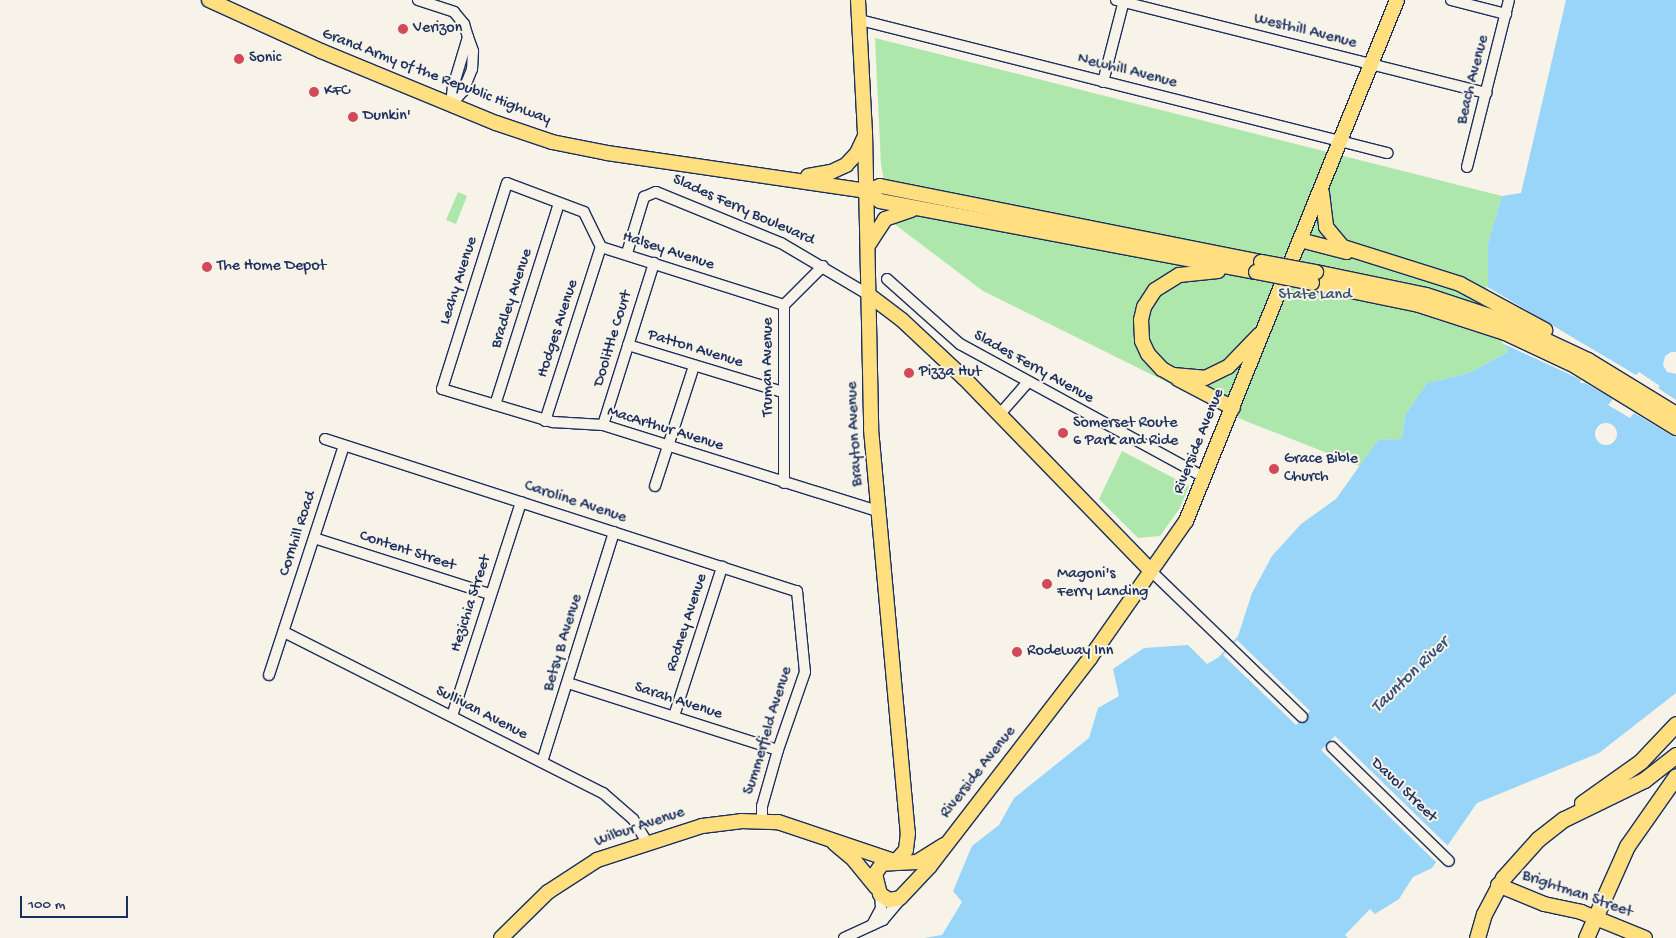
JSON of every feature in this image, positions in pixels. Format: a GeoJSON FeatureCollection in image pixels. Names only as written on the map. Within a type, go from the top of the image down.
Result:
{"type":"FeatureCollection","features":[{"type":"Feature","properties":{"kind":"highway"},"geometry":{"type":"LineString","coordinates":[[1477,938],[1498,885],[1526,850],[1657,746],[1676,724]]}},
{"type":"Feature","properties":{"kind":"highway"},"geometry":{"type":"LineString","coordinates":[[1564,819],[1636,785],[1676,755]]}},
{"type":"Feature","properties":{"kind":"highway"},"geometry":{"type":"LineString","coordinates":[[1586,938],[1627,846],[1676,776]]}},
{"type":"Feature","properties":{"kind":"main road","name":"Grand Army of the Republic Highway"},"geometry":{"type":"LineString","coordinates":[[209,0],[314,49],[507,127],[578,148],[867,191]]}},
{"type":"Feature","properties":{"kind":"main road","name":"Brayton Avenue"},"geometry":{"type":"LineString","coordinates":[[858,0],[866,132],[871,429],[908,838],[906,850],[896,861]]}},
{"type":"Feature","properties":{"kind":"main road","name":"Riverside Avenue"},"geometry":{"type":"LineString","coordinates":[[904,895],[1090,658],[1186,521],[1397,0]]}},
{"type":"Feature","properties":{"kind":"main road"},"geometry":{"type":"LineString","coordinates":[[789,178],[820,174],[842,167],[857,153],[866,132]]}},
{"type":"Feature","properties":{"kind":"main road"},"geometry":{"type":"LineString","coordinates":[[867,191],[880,186],[1425,301],[1523,328],[1621,380]]}},
{"type":"Feature","properties":{"kind":"main road"},"geometry":{"type":"LineString","coordinates":[[1322,187],[1323,219],[1329,234],[1343,247],[1431,274],[1512,310],[1676,414]]}},
{"type":"Feature","properties":{"kind":"main road"},"geometry":{"type":"LineString","coordinates":[[867,191],[880,201],[1259,267]]}},
{"type":"Feature","properties":{"kind":"main road"},"geometry":{"type":"LineString","coordinates":[[868,247],[880,224],[889,216],[907,210],[929,210]]}},
{"type":"Feature","properties":{"kind":"main road"},"geometry":{"type":"LineString","coordinates":[[1300,240],[1373,257]]}},
{"type":"Feature","properties":{"kind":"main road"},"geometry":{"type":"LineString","coordinates":[[1233,408],[1168,373],[1148,354],[1141,334],[1142,314],[1155,290],[1168,279],[1191,273],[1259,267]]}},
{"type":"Feature","properties":{"kind":"main road","name":"Slades Ferry Boulevard"},"geometry":{"type":"LineString","coordinates":[[868,295],[922,338],[1000,414],[1151,571]]}},
{"type":"Feature","properties":{"kind":"main road"},"geometry":{"type":"LineString","coordinates":[[1425,301],[1541,349],[1676,428]]}},
{"type":"Feature","properties":{"kind":"main road"},"geometry":{"type":"LineString","coordinates":[[1168,373],[1192,379],[1218,374],[1234,362],[1266,327]]}},
{"type":"Feature","properties":{"kind":"main road","name":"Wilbur Avenue"},"geometry":{"type":"LineString","coordinates":[[501,938],[526,911],[567,878],[597,860],[647,842],[702,826],[762,820],[786,823],[896,861]]}},
{"type":"Feature","properties":{"kind":"main road","name":"Wilbur Avenue"},"geometry":{"type":"LineString","coordinates":[[816,833],[848,854],[878,891]]}},
{"type":"Feature","properties":{"kind":"main road","name":"Riverside Avenue"},"geometry":{"type":"LineString","coordinates":[[896,861],[917,862],[944,845]]}},
{"type":"Feature","properties":{"kind":"main road"},"geometry":{"type":"LineString","coordinates":[[896,861],[907,873],[904,895],[893,900],[878,891],[878,868],[896,861]]}},
{"type":"Feature","properties":{"kind":"main road","name":"Brightman Street"},"geometry":{"type":"LineString","coordinates":[[1498,885],[1544,904],[1594,917],[1645,938]]}},
{"type":"Feature","properties":{"kind":"street"},"geometry":{"type":"LineString","coordinates":[[418,0],[454,12],[464,24],[468,37],[453,87],[451,104]]}},
{"type":"Feature","properties":{"kind":"street"},"geometry":{"type":"LineString","coordinates":[[1451,0],[1506,14]]}},
{"type":"Feature","properties":{"kind":"street","name":"Beach Avenue"},"geometry":{"type":"LineString","coordinates":[[1467,167],[1509,0]]}},
{"type":"Feature","properties":{"kind":"street"},"geometry":{"type":"LineString","coordinates":[[1103,82],[1121,1]]}},
{"type":"Feature","properties":{"kind":"street","name":"Westhill Avenue"},"geometry":{"type":"LineString","coordinates":[[1121,1],[1487,92]]}},
{"type":"Feature","properties":{"kind":"street","name":"Newhill Avenue"},"geometry":{"type":"LineString","coordinates":[[860,20],[1387,153]]}},
{"type":"Feature","properties":{"kind":"street","name":"Halsey Avenue"},"geometry":{"type":"LineString","coordinates":[[508,183],[584,212],[601,247],[627,253],[784,305]]}},
{"type":"Feature","properties":{"kind":"street","name":"Leahy Avenue"},"geometry":{"type":"LineString","coordinates":[[442,389],[508,183]]}},
{"type":"Feature","properties":{"kind":"street","name":"Slades Ferry Boulevard"},"geometry":{"type":"LineString","coordinates":[[627,253],[644,198],[648,193],[658,192],[764,236],[823,266],[868,295]]}},
{"type":"Feature","properties":{"kind":"street","name":"Bradley Avenue"},"geometry":{"type":"LineString","coordinates":[[495,405],[559,203]]}},
{"type":"Feature","properties":{"kind":"street","name":"Hodges Avenue"},"geometry":{"type":"LineString","coordinates":[[545,420],[601,247]]}},
{"type":"Feature","properties":{"kind":"street","name":"Doolittle Court"},"geometry":{"type":"LineString","coordinates":[[603,425],[654,263]]}},
{"type":"Feature","properties":{"kind":"street","name":"Truman Avenue"},"geometry":{"type":"LineString","coordinates":[[784,483],[784,305],[823,266]]}},
{"type":"Feature","properties":{"kind":"street","name":"Slades Ferry Avenue"},"geometry":{"type":"LineString","coordinates":[[887,279],[960,344],[1204,477]]}},
{"type":"Feature","properties":{"kind":"street","name":"Patton Avenue"},"geometry":{"type":"LineString","coordinates":[[628,345],[783,392]]}},
{"type":"Feature","properties":{"kind":"street"},"geometry":{"type":"LineString","coordinates":[[655,486],[694,366]]}},
{"type":"Feature","properties":{"kind":"street"},"geometry":{"type":"LineString","coordinates":[[1000,414],[1028,382]]}},
{"type":"Feature","properties":{"kind":"street","name":"MacArthur Avenue"},"geometry":{"type":"LineString","coordinates":[[442,389],[545,420],[603,425],[878,511]]}},
{"type":"Feature","properties":{"kind":"street","name":"Caroline Avenue"},"geometry":{"type":"LineString","coordinates":[[325,439],[797,590]]}},
{"type":"Feature","properties":{"kind":"street","name":"Cornhill Road"},"geometry":{"type":"LineString","coordinates":[[269,674],[344,446]]}},
{"type":"Feature","properties":{"kind":"street","name":"Hezichia Street"},"geometry":{"type":"LineString","coordinates":[[452,716],[521,502]]}},
{"type":"Feature","properties":{"kind":"street","name":"Betsy B Avenue"},"geometry":{"type":"LineString","coordinates":[[542,762],[614,532]]}},
{"type":"Feature","properties":{"kind":"street","name":"Content Street"},"geometry":{"type":"LineString","coordinates":[[314,538],[490,594]]}},
{"type":"Feature","properties":{"kind":"street","name":"Rodney Avenue"},"geometry":{"type":"LineString","coordinates":[[674,716],[722,567]]}},
{"type":"Feature","properties":{"kind":"street"},"geometry":{"type":"LineString","coordinates":[[1151,571],[1302,717]]}},
{"type":"Feature","properties":{"kind":"street","name":"Summerfield Avenue"},"geometry":{"type":"LineString","coordinates":[[762,820],[762,806],[778,750],[805,672],[797,590]]}},
{"type":"Feature","properties":{"kind":"street","name":"Sullivan Avenue"},"geometry":{"type":"LineString","coordinates":[[284,632],[613,799],[633,818],[647,842]]}},
{"type":"Feature","properties":{"kind":"street","name":"Sarah Avenue"},"geometry":{"type":"LineString","coordinates":[[568,683],[778,750]]}},
{"type":"Feature","properties":{"kind":"street","name":"Davol Street"},"geometry":{"type":"LineString","coordinates":[[1332,747],[1449,861]]}},
{"type":"Feature","properties":{"kind":"street"},"geometry":{"type":"LineString","coordinates":[[871,926],[881,911],[878,891]]}},
{"type":"Feature","properties":{"kind":"street","name":"Riverside Avenue"},"geometry":{"type":"LineString","coordinates":[[844,938],[871,926],[890,914],[904,895]]}},
{"type":"Feature","properties":{"kind":"green space","name":"State Land"},"geometry":{"type":"Polygon","coordinates":[[[875,38],[1502,196],[1488,243],[1488,291],[1508,352],[1469,373],[1427,383],[1405,415],[1402,439],[1378,440],[1360,466],[1243,420],[983,291],[893,223],[881,165],[875,38]]]}},
{"type":"Feature","properties":{"kind":"green space"},"geometry":{"type":"Polygon","coordinates":[[[458,192],[467,196],[456,224],[446,220],[458,192]]]}},
{"type":"Feature","properties":{"kind":"green space"},"geometry":{"type":"Polygon","coordinates":[[[1122,451],[1189,486],[1180,508],[1160,536],[1138,538],[1099,499],[1122,451]]]}},
{"type":"Feature","properties":{"kind":"water","name":"Taunton River"},"geometry":{"type":"Polygon","coordinates":[[[1566,0],[1676,0],[1676,693],[1599,753],[1477,803],[1432,868],[1413,877],[1399,899],[1375,914],[1370,909],[1345,935],[1348,938],[924,938],[942,935],[962,902],[953,891],[972,846],[999,825],[1014,798],[1089,738],[1098,708],[1119,696],[1113,669],[1144,648],[1188,645],[1207,664],[1219,657],[1238,636],[1252,593],[1272,556],[1301,524],[1336,499],[1378,440],[1402,439],[1405,415],[1427,383],[1469,373],[1508,352],[1488,291],[1488,243],[1502,196],[1521,193],[1566,0]]]}},
{"type":"Feature","properties":{"kind":"pier"},"geometry":{"type":"Polygon","coordinates":[[[1486,286],[1636,375],[1639,372],[1660,386],[1658,388],[1676,400],[1676,438],[1634,413],[1630,418],[1608,405],[1613,399],[1585,383],[1580,383],[1581,380],[1502,343],[1486,286]]]}},
{"type":"Feature","properties":{"kind":"pier"},"geometry":{"type":"Polygon","coordinates":[[[1671,352],[1676,352],[1676,374],[1667,372],[1663,365],[1665,356],[1671,352]]]}},
{"type":"Feature","properties":{"kind":"pier"},"geometry":{"type":"Polygon","coordinates":[[[1602,423],[1610,423],[1617,430],[1617,438],[1610,445],[1602,445],[1595,438],[1595,430],[1602,423]]]}},
{"type":"Feature","properties":{"kind":"pier"},"geometry":{"type":"Polygon","coordinates":[[[1237,640],[1310,711],[1296,725],[1223,655],[1237,640]]]}},
{"type":"Feature","properties":{"kind":"pier"},"geometry":{"type":"Polygon","coordinates":[[[1335,736],[1449,847],[1438,864],[1321,750],[1335,736]]]}},
{"type":"Feature","properties":{"kind":"place","name":"Verizon"},"geometry":{"type":"Point","coordinates":[403,29]}},
{"type":"Feature","properties":{"kind":"place","name":"Sonic"},"geometry":{"type":"Point","coordinates":[239,59]}},
{"type":"Feature","properties":{"kind":"place","name":"KFC"},"geometry":{"type":"Point","coordinates":[314,92]}},
{"type":"Feature","properties":{"kind":"place","name":"Dunkin'"},"geometry":{"type":"Point","coordinates":[353,117]}},
{"type":"Feature","properties":{"kind":"place","name":"The Home Depot"},"geometry":{"type":"Point","coordinates":[207,267]}},
{"type":"Feature","properties":{"kind":"place","name":"Pizza Hut"},"geometry":{"type":"Point","coordinates":[909,373]}},
{"type":"Feature","properties":{"kind":"place","name":"Somerset Route 6 Park and Ride"},"geometry":{"type":"Point","coordinates":[1063,433]}},
{"type":"Feature","properties":{"kind":"place","name":"Grace Bible Church"},"geometry":{"type":"Point","coordinates":[1274,469]}},
{"type":"Feature","properties":{"kind":"place","name":"Magoni's Ferry Landing"},"geometry":{"type":"Point","coordinates":[1047,584]}},
{"type":"Feature","properties":{"kind":"place","name":"Rodeway Inn"},"geometry":{"type":"Point","coordinates":[1017,652]}}]}
